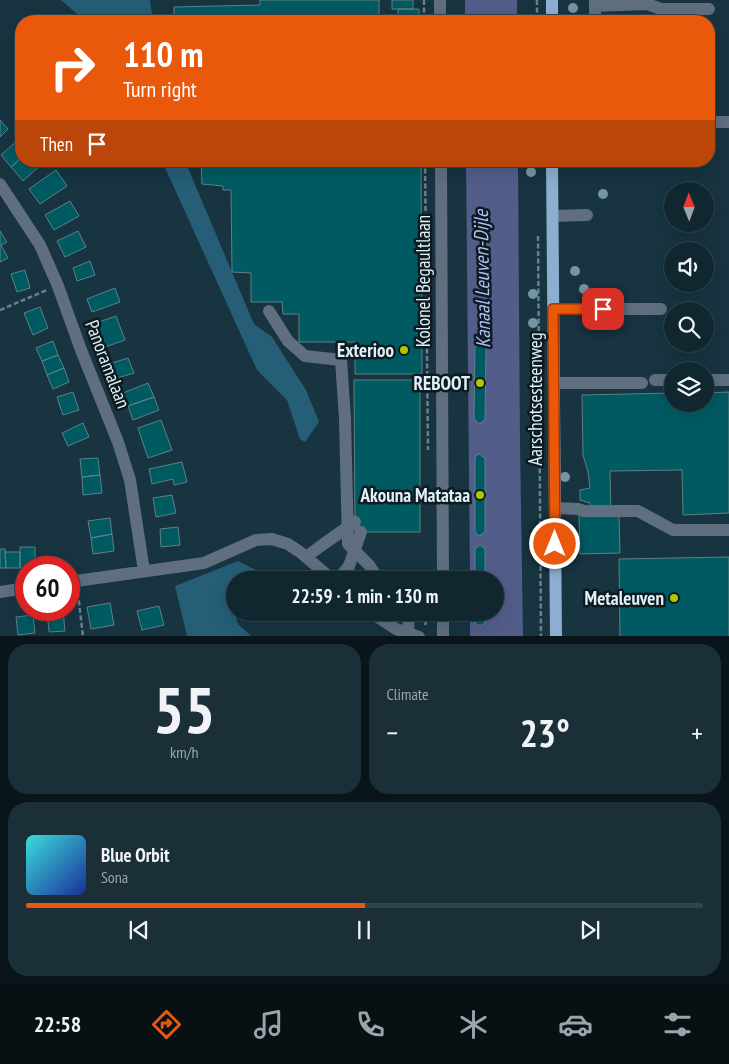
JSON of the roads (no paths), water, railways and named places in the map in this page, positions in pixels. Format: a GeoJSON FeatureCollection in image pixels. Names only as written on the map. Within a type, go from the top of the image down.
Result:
{"type":"FeatureCollection","features":[{"type":"Feature","properties":{"kind":"main road"},"geometry":{"type":"LineString","coordinates":[[552,0],[552,15]]}},
{"type":"Feature","properties":{"kind":"main road","name":"Aarschotsesteenweg"},"geometry":{"type":"LineString","coordinates":[[552,167],[556,636]]}},
{"type":"Feature","properties":{"kind":"street"},"geometry":{"type":"LineString","coordinates":[[440,0],[440,15]]}},
{"type":"Feature","properties":{"kind":"street"},"geometry":{"type":"LineString","coordinates":[[595,3],[647,4],[662,9],[709,9]]}},
{"type":"Feature","properties":{"kind":"street"},"geometry":{"type":"LineString","coordinates":[[715,122],[729,122]]}},
{"type":"Feature","properties":{"kind":"street","name":"Kolonel Begaultlaan"},"geometry":{"type":"LineString","coordinates":[[441,167],[443,571]]}},
{"type":"Feature","properties":{"kind":"street","name":"Panoramalaan"},"geometry":{"type":"LineString","coordinates":[[0,184],[40,245],[58,286],[81,350],[118,442],[130,480],[144,572]]}},
{"type":"Feature","properties":{"kind":"street"},"geometry":{"type":"LineString","coordinates":[[553,216],[587,215]]}},
{"type":"Feature","properties":{"kind":"street"},"geometry":{"type":"LineString","coordinates":[[553,309],[661,310]]}},
{"type":"Feature","properties":{"kind":"street"},"geometry":{"type":"LineString","coordinates":[[269,310],[288,341],[305,356],[341,360],[345,419],[348,544],[373,571]]}},
{"type":"Feature","properties":{"kind":"street"},"geometry":{"type":"LineString","coordinates":[[655,380],[664,380]]}},
{"type":"Feature","properties":{"kind":"street"},"geometry":{"type":"LineString","coordinates":[[714,380],[729,380]]}},
{"type":"Feature","properties":{"kind":"street"},"geometry":{"type":"LineString","coordinates":[[554,383],[642,383]]}},
{"type":"Feature","properties":{"kind":"street"},"geometry":{"type":"LineString","coordinates":[[555,508],[578,508],[584,511],[638,511],[673,530],[729,530]]}},
{"type":"Feature","properties":{"kind":"street"},"geometry":{"type":"LineString","coordinates":[[306,557],[325,543],[358,527],[348,566],[344,571]]}},
{"type":"Feature","properties":{"kind":"street"},"geometry":{"type":"LineString","coordinates":[[80,581],[204,563],[256,540],[272,540],[288,544],[322,571]]}},
{"type":"Feature","properties":{"kind":"street"},"geometry":{"type":"LineString","coordinates":[[0,592],[15,590]]}},
{"type":"Feature","properties":{"kind":"street"},"geometry":{"type":"LineString","coordinates":[[384,621],[396,629],[417,633],[413,621]]}},
{"type":"Feature","properties":{"kind":"street"},"geometry":{"type":"LineString","coordinates":[[443,621],[443,636]]}},
{"type":"Feature","properties":{"kind":"water"},"geometry":{"type":"Polygon","coordinates":[[[465,0],[517,0],[517,15],[465,15],[465,0]]]}},
{"type":"Feature","properties":{"kind":"water","name":"Kanaal Leuven-Dijle"},"geometry":{"type":"Polygon","coordinates":[[[466,167],[518,167],[523,636],[470,636],[470,621],[504,621],[504,571],[470,571],[466,167]]]}},
{"type":"Feature","properties":{"kind":"place","name":"Exterioo"},"geometry":{"type":"Point","coordinates":[404,350]}},
{"type":"Feature","properties":{"kind":"place","name":"REBOOT"},"geometry":{"type":"Point","coordinates":[480,383]}},
{"type":"Feature","properties":{"kind":"place","name":"Akouna Matataa"},"geometry":{"type":"Point","coordinates":[480,495]}},
{"type":"Feature","properties":{"kind":"place","name":"Metaleuven"},"geometry":{"type":"Point","coordinates":[674,598]}}]}
